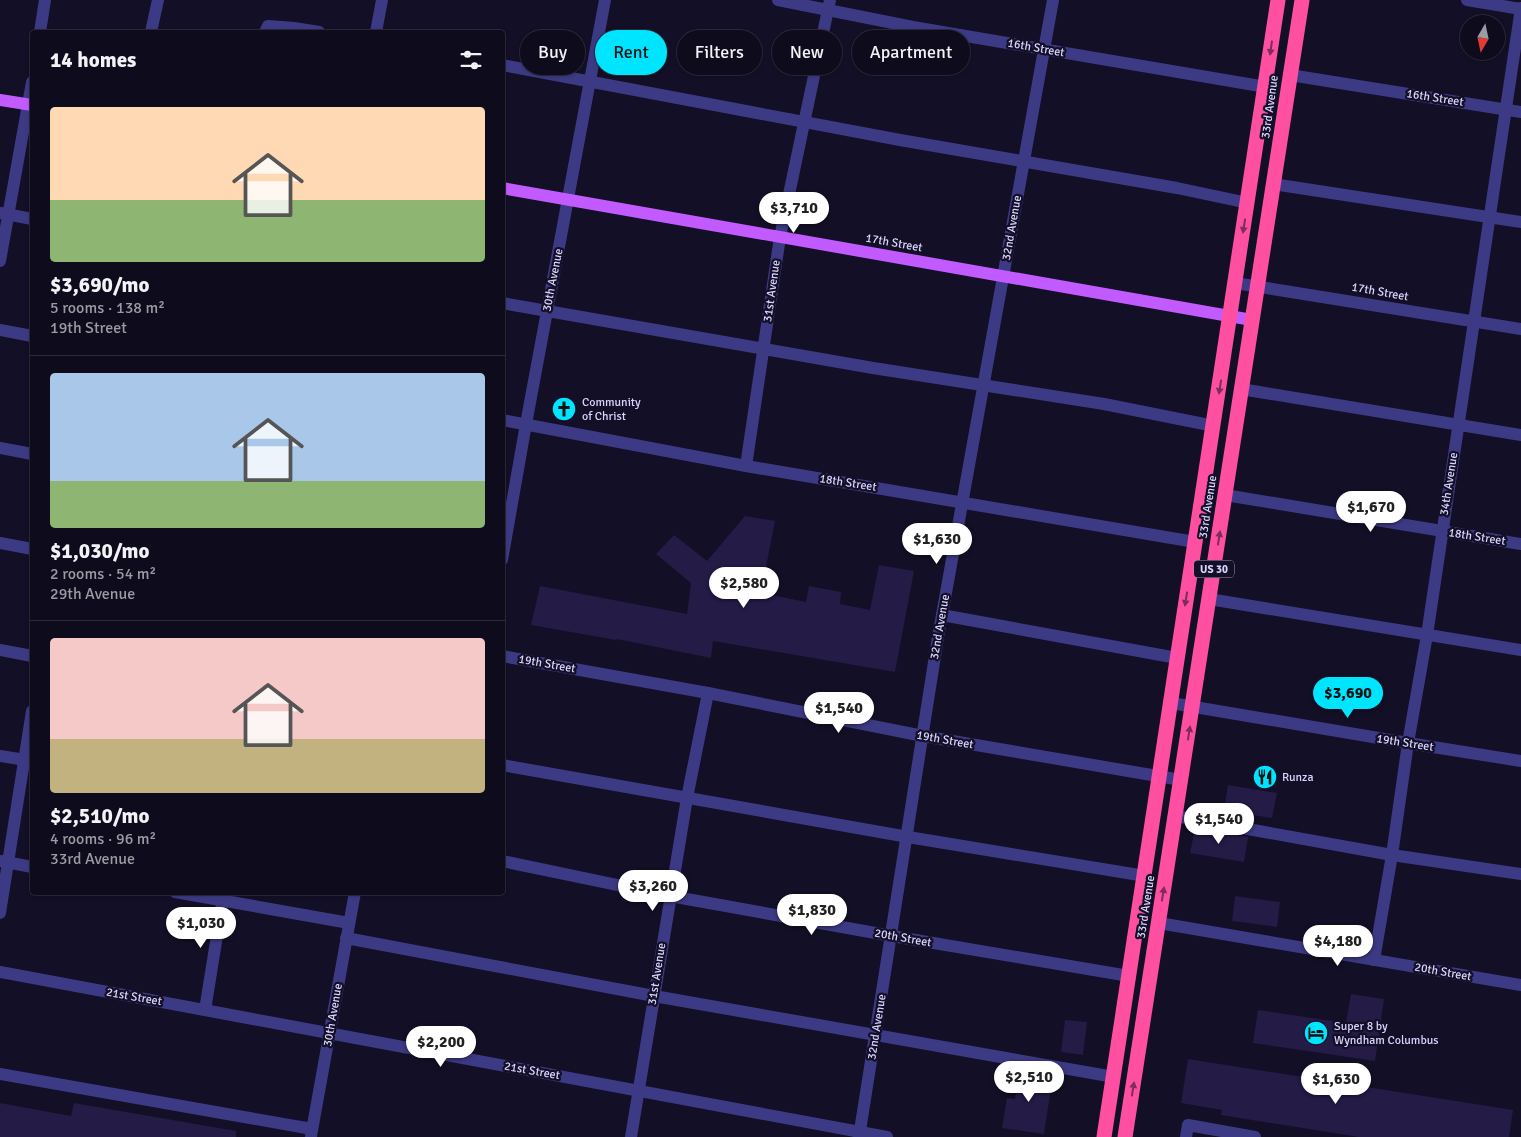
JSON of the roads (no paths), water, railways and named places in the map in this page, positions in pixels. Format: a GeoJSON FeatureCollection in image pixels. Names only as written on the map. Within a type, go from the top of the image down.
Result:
{"type":"FeatureCollection","features":[{"type":"Feature","properties":{"kind":"highway","name":"33rd Avenue"},"geometry":{"type":"LineString","coordinates":[[1104,1137],[1278,0]]}},
{"type":"Feature","properties":{"kind":"highway","name":"33rd Avenue"},"geometry":{"type":"LineString","coordinates":[[1125,1137],[1302,0]]}},
{"type":"Feature","properties":{"kind":"main road"},"geometry":{"type":"LineString","coordinates":[[0,100],[30,105]]}},
{"type":"Feature","properties":{"kind":"main road","name":"17th Street"},"geometry":{"type":"LineString","coordinates":[[505,189],[1252,320]]}},
{"type":"Feature","properties":{"kind":"street"},"geometry":{"type":"LineString","coordinates":[[40,30],[45,0]]}},
{"type":"Feature","properties":{"kind":"street"},"geometry":{"type":"LineString","coordinates":[[152,30],[158,0]]}},
{"type":"Feature","properties":{"kind":"street"},"geometry":{"type":"LineString","coordinates":[[376,30],[382,0]]}},
{"type":"Feature","properties":{"kind":"street","name":"30th Avenue"},"geometry":{"type":"LineString","coordinates":[[505,531],[605,0]]}},
{"type":"Feature","properties":{"kind":"street","name":"16th Street"},"geometry":{"type":"LineString","coordinates":[[778,0],[829,5],[913,27],[1266,87]]}},
{"type":"Feature","properties":{"kind":"street","name":"32nd Avenue"},"geometry":{"type":"LineString","coordinates":[[860,1135],[942,615],[1053,0]]}},
{"type":"Feature","properties":{"kind":"street"},"geometry":{"type":"LineString","coordinates":[[1467,0],[1521,8]]}},
{"type":"Feature","properties":{"kind":"street","name":"31st Avenue"},"geometry":{"type":"LineString","coordinates":[[746,466],[780,237],[829,5]]}},
{"type":"Feature","properties":{"kind":"street","name":"34th Avenue"},"geometry":{"type":"LineString","coordinates":[[1374,960],[1427,635],[1521,8]]}},
{"type":"Feature","properties":{"kind":"street"},"geometry":{"type":"LineString","coordinates":[[266,30],[268,26],[306,30]]}},
{"type":"Feature","properties":{"kind":"street"},"geometry":{"type":"LineString","coordinates":[[505,66],[900,140],[1177,188],[1248,203]]}},
{"type":"Feature","properties":{"kind":"street","name":"16th Street"},"geometry":{"type":"LineString","coordinates":[[1290,75],[1521,112]]}},
{"type":"Feature","properties":{"kind":"street"},"geometry":{"type":"LineString","coordinates":[[0,262],[4,214],[30,109]]}},
{"type":"Feature","properties":{"kind":"street"},"geometry":{"type":"LineString","coordinates":[[1274,184],[1521,222]]}},
{"type":"Feature","properties":{"kind":"street"},"geometry":{"type":"LineString","coordinates":[[4,214],[30,219]]}},
{"type":"Feature","properties":{"kind":"street","name":"17th Street"},"geometry":{"type":"LineString","coordinates":[[1235,283],[1521,329]]}},
{"type":"Feature","properties":{"kind":"street"},"geometry":{"type":"LineString","coordinates":[[505,304],[982,386],[1104,404],[1214,426]]}},
{"type":"Feature","properties":{"kind":"street"},"geometry":{"type":"LineString","coordinates":[[0,330],[30,336]]}},
{"type":"Feature","properties":{"kind":"street"},"geometry":{"type":"LineString","coordinates":[[1241,389],[1521,435]]}},
{"type":"Feature","properties":{"kind":"street","name":"18th Street"},"geometry":{"type":"LineString","coordinates":[[505,420],[746,466],[1195,542]]}},
{"type":"Feature","properties":{"kind":"street"},"geometry":{"type":"LineString","coordinates":[[0,448],[30,454]]}},
{"type":"Feature","properties":{"kind":"street","name":"18th Street"},"geometry":{"type":"LineString","coordinates":[[1225,495],[1521,544]]}},
{"type":"Feature","properties":{"kind":"street"},"geometry":{"type":"LineString","coordinates":[[0,543],[30,549]]}},
{"type":"Feature","properties":{"kind":"street"},"geometry":{"type":"LineString","coordinates":[[1209,599],[1521,650]]}},
{"type":"Feature","properties":{"kind":"street"},"geometry":{"type":"LineString","coordinates":[[942,615],[1177,658]]}},
{"type":"Feature","properties":{"kind":"street"},"geometry":{"type":"LineString","coordinates":[[0,650],[30,656]]}},
{"type":"Feature","properties":{"kind":"street","name":"19th Street"},"geometry":{"type":"LineString","coordinates":[[505,657],[708,693],[923,736],[1181,780]]}},
{"type":"Feature","properties":{"kind":"street","name":"31st Avenue"},"geometry":{"type":"LineString","coordinates":[[631,1137],[670,896],[708,693]]}},
{"type":"Feature","properties":{"kind":"street","name":"19th Street"},"geometry":{"type":"LineString","coordinates":[[1171,703],[1521,760]]}},
{"type":"Feature","properties":{"kind":"street"},"geometry":{"type":"LineString","coordinates":[[0,913],[4,862],[28,760],[30,736]]}},
{"type":"Feature","properties":{"kind":"street"},"geometry":{"type":"LineString","coordinates":[[0,756],[28,760]]}},
{"type":"Feature","properties":{"kind":"street"},"geometry":{"type":"LineString","coordinates":[[505,766],[908,837],[1145,876]]}},
{"type":"Feature","properties":{"kind":"street"},"geometry":{"type":"LineString","coordinates":[[1176,816],[1392,855],[1521,874]]}},
{"type":"Feature","properties":{"kind":"street"},"geometry":{"type":"LineString","coordinates":[[4,862],[30,867]]}},
{"type":"Feature","properties":{"kind":"street","name":"20th Street"},"geometry":{"type":"LineString","coordinates":[[505,863],[670,896],[1128,976]]}},
{"type":"Feature","properties":{"kind":"street"},"geometry":{"type":"LineString","coordinates":[[204,895],[224,897],[349,923]]}},
{"type":"Feature","properties":{"kind":"street","name":"30th Avenue"},"geometry":{"type":"LineString","coordinates":[[312,1133],[354,895]]}},
{"type":"Feature","properties":{"kind":"street"},"geometry":{"type":"LineString","coordinates":[[205,1010],[224,897]]}},
{"type":"Feature","properties":{"kind":"street","name":"20th Street"},"geometry":{"type":"LineString","coordinates":[[1159,923],[1521,985]]}},
{"type":"Feature","properties":{"kind":"street"},"geometry":{"type":"LineString","coordinates":[[346,938],[654,996],[1114,1077]]}},
{"type":"Feature","properties":{"kind":"street","name":"21st Street"},"geometry":{"type":"LineString","coordinates":[[0,972],[639,1091],[860,1135],[886,1137]]}},
{"type":"Feature","properties":{"kind":"street"},"geometry":{"type":"LineString","coordinates":[[0,1074],[312,1133]]}},
{"type":"Feature","properties":{"kind":"street"},"geometry":{"type":"LineString","coordinates":[[1186,1137],[1188,1126],[1255,1137]]}},
{"type":"Feature","properties":{"kind":"place","name":"Community of Christ"},"geometry":{"type":"Point","coordinates":[564,409]}},
{"type":"Feature","properties":{"kind":"place","name":"Runza"},"geometry":{"type":"Point","coordinates":[1265,777]}},
{"type":"Feature","properties":{"kind":"place","name":"Super 8 by Wyndham Columbus"},"geometry":{"type":"Point","coordinates":[1316,1033]}}]}
